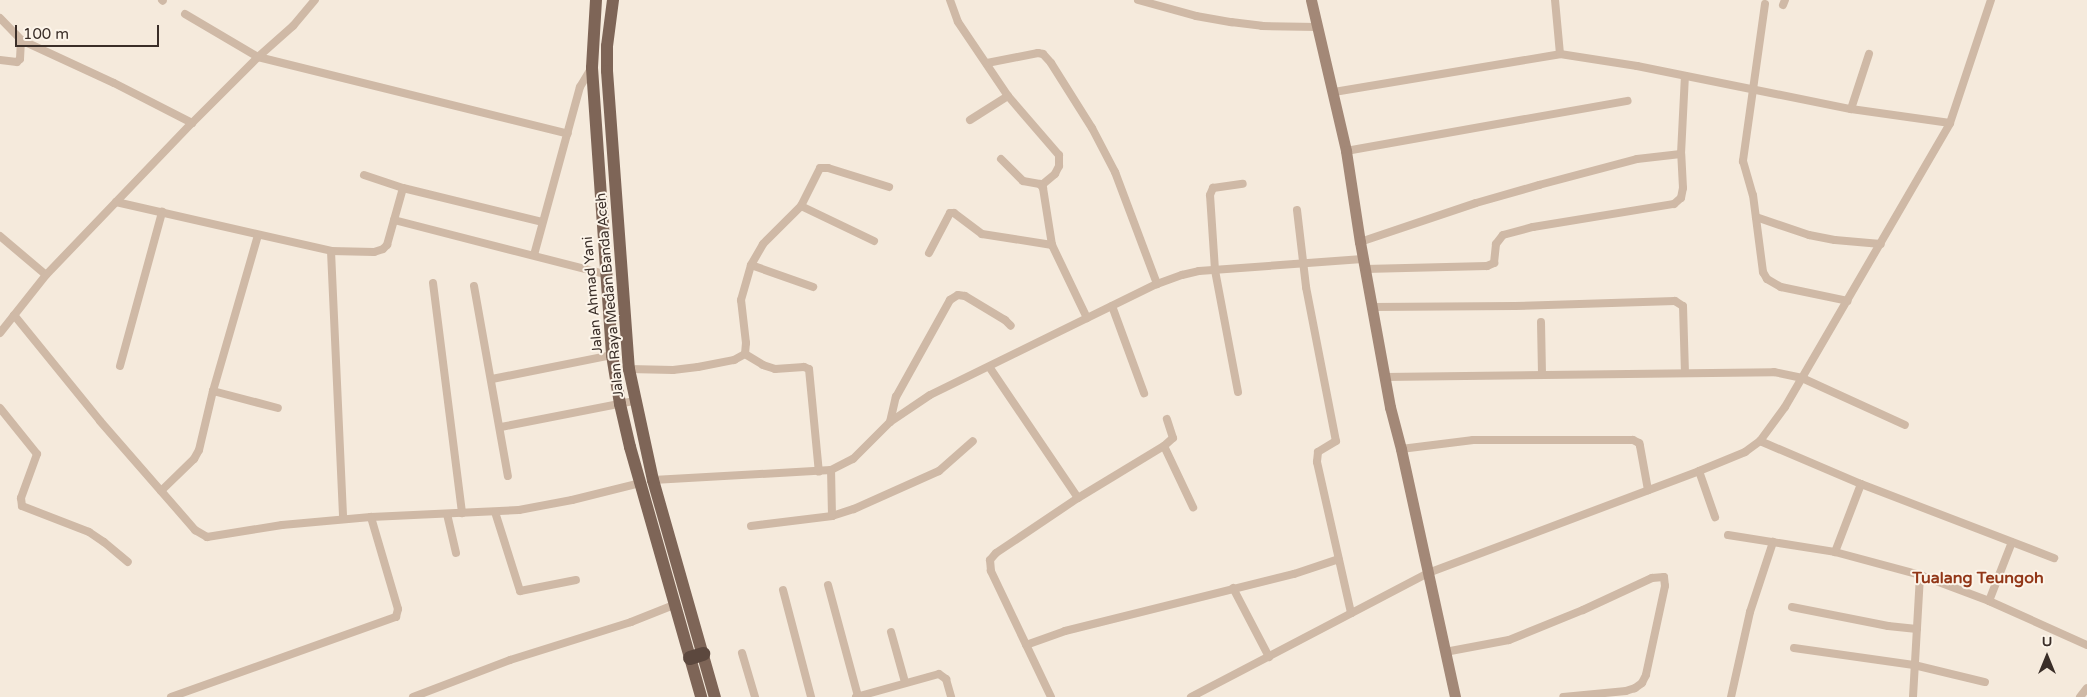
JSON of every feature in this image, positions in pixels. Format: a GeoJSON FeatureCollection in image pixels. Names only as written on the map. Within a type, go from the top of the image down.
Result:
{"type":"FeatureCollection","features":[{"type":"Feature","properties":{"kind":"main road","name":"Jalan Ahmad Yani"},"geometry":{"type":"LineString","coordinates":[[596,0],[592,68],[612,355],[620,404],[646,482],[674,606],[696,656],[701,697]]}},
{"type":"Feature","properties":{"kind":"main road","name":"Jalan Raya Medan Banda Aceh"},"geometry":{"type":"LineString","coordinates":[[613,0],[607,46],[607,71],[629,369],[646,482],[696,656],[715,697]]}},
{"type":"Feature","properties":{"kind":"main road"},"geometry":{"type":"LineString","coordinates":[[1312,0],[1346,151],[1384,377],[1455,697]]}},
{"type":"Feature","properties":{"kind":"street"},"geometry":{"type":"LineString","coordinates":[[0,333],[46,275],[192,123],[258,57],[293,26],[315,0]]}},
{"type":"Feature","properties":{"kind":"street"},"geometry":{"type":"LineString","coordinates":[[950,0],[958,22],[987,62],[1008,96],[1059,155],[1060,166],[1055,174],[1042,185]]}},
{"type":"Feature","properties":{"kind":"street"},"geometry":{"type":"LineString","coordinates":[[1138,0],[1213,19],[1262,26],[1317,27]]}},
{"type":"Feature","properties":{"kind":"street"},"geometry":{"type":"LineString","coordinates":[[1555,0],[1560,54]]}},
{"type":"Feature","properties":{"kind":"street"},"geometry":{"type":"LineString","coordinates":[[1191,697],[1428,572],[1699,471],[1745,452],[1760,441],[1776,421],[1802,378],[1950,123],[1991,0]]}},
{"type":"Feature","properties":{"kind":"street"},"geometry":{"type":"LineString","coordinates":[[1765,4],[1743,161],[1750,180],[1761,265],[1767,279],[1791,290],[1848,301]]}},
{"type":"Feature","properties":{"kind":"street"},"geometry":{"type":"LineString","coordinates":[[186,14],[258,57],[568,134]]}},
{"type":"Feature","properties":{"kind":"street"},"geometry":{"type":"LineString","coordinates":[[0,18],[21,40],[114,82],[192,123]]}},
{"type":"Feature","properties":{"kind":"street"},"geometry":{"type":"LineString","coordinates":[[0,60],[17,62],[20,59],[21,40]]}},
{"type":"Feature","properties":{"kind":"street"},"geometry":{"type":"LineString","coordinates":[[987,62],[1038,53],[1043,54],[1051,63],[1092,128],[1107,156],[1157,284]]}},
{"type":"Feature","properties":{"kind":"street"},"geometry":{"type":"LineString","coordinates":[[1334,92],[1560,54],[1851,109],[1950,123]]}},
{"type":"Feature","properties":{"kind":"street"},"geometry":{"type":"LineString","coordinates":[[1851,109],[1870,54]]}},
{"type":"Feature","properties":{"kind":"street"},"geometry":{"type":"LineString","coordinates":[[534,255],[580,87],[592,68]]}},
{"type":"Feature","properties":{"kind":"street"},"geometry":{"type":"LineString","coordinates":[[14,315],[161,491],[195,530],[206,537],[282,525],[343,519],[495,512],[553,504],[646,482],[819,472],[831,470],[853,459],[890,422],[930,395],[990,368],[1157,284],[1182,274],[1302,264],[1487,266],[1494,263],[1496,244],[1502,235],[1533,227],[1674,204],[1682,194],[1680,154],[1684,76]]}},
{"type":"Feature","properties":{"kind":"street"},"geometry":{"type":"LineString","coordinates":[[970,120],[1008,96]]}},
{"type":"Feature","properties":{"kind":"street"},"geometry":{"type":"LineString","coordinates":[[1346,151],[1628,101]]}},
{"type":"Feature","properties":{"kind":"street"},"geometry":{"type":"LineString","coordinates":[[1360,242],[1476,203],[1539,185],[1637,159],[1680,154]]}},
{"type":"Feature","properties":{"kind":"street"},"geometry":{"type":"LineString","coordinates":[[1001,159],[1023,181],[1042,185]]}},
{"type":"Feature","properties":{"kind":"street"},"geometry":{"type":"LineString","coordinates":[[745,354],[746,343],[741,300],[751,266],[763,244],[801,206],[818,170],[823,167],[889,187]]}},
{"type":"Feature","properties":{"kind":"street"},"geometry":{"type":"LineString","coordinates":[[364,175],[403,188],[542,222]]}},
{"type":"Feature","properties":{"kind":"street"},"geometry":{"type":"LineString","coordinates":[[1238,392],[1215,270],[1210,192],[1218,186],[1243,184]]}},
{"type":"Feature","properties":{"kind":"street"},"geometry":{"type":"LineString","coordinates":[[1042,185],[1052,245],[1087,318]]}},
{"type":"Feature","properties":{"kind":"street"},"geometry":{"type":"LineString","coordinates":[[116,202],[331,251],[374,252],[383,249],[389,240],[403,188]]}},
{"type":"Feature","properties":{"kind":"street"},"geometry":{"type":"LineString","coordinates":[[801,206],[874,241]]}},
{"type":"Feature","properties":{"kind":"street"},"geometry":{"type":"LineString","coordinates":[[1297,210],[1302,264],[1336,438],[1336,442],[1316,454],[1351,613]]}},
{"type":"Feature","properties":{"kind":"street"},"geometry":{"type":"LineString","coordinates":[[120,366],[162,212]]}},
{"type":"Feature","properties":{"kind":"street"},"geometry":{"type":"LineString","coordinates":[[929,253],[950,213],[954,213],[982,234],[1052,245]]}},
{"type":"Feature","properties":{"kind":"street"},"geometry":{"type":"LineString","coordinates":[[1756,217],[1809,235],[1835,240],[1881,244]]}},
{"type":"Feature","properties":{"kind":"street"},"geometry":{"type":"LineString","coordinates":[[394,220],[605,274]]}},
{"type":"Feature","properties":{"kind":"street"},"geometry":{"type":"LineString","coordinates":[[161,491],[194,459],[199,450],[213,391],[258,235]]}},
{"type":"Feature","properties":{"kind":"street"},"geometry":{"type":"LineString","coordinates":[[0,236],[46,275]]}},
{"type":"Feature","properties":{"kind":"street"},"geometry":{"type":"LineString","coordinates":[[331,251],[343,519]]}},
{"type":"Feature","properties":{"kind":"street"},"geometry":{"type":"LineString","coordinates":[[751,266],[813,287]]}},
{"type":"Feature","properties":{"kind":"street"},"geometry":{"type":"LineString","coordinates":[[433,283],[462,513]]}},
{"type":"Feature","properties":{"kind":"street"},"geometry":{"type":"LineString","coordinates":[[474,286],[501,427],[508,476]]}},
{"type":"Feature","properties":{"kind":"street"},"geometry":{"type":"LineString","coordinates":[[890,422],[896,397],[950,300],[958,295],[965,296],[1005,320],[1011,326]]}},
{"type":"Feature","properties":{"kind":"street"},"geometry":{"type":"LineString","coordinates":[[1371,307],[1515,306],[1675,301],[1683,306],[1685,372]]}},
{"type":"Feature","properties":{"kind":"street"},"geometry":{"type":"LineString","coordinates":[[1112,306],[1144,394]]}},
{"type":"Feature","properties":{"kind":"street"},"geometry":{"type":"LineString","coordinates":[[1540,322],[1542,376]]}},
{"type":"Feature","properties":{"kind":"street"},"geometry":{"type":"LineString","coordinates":[[629,369],[673,370],[698,367],[734,360],[745,354]]}},
{"type":"Feature","properties":{"kind":"street"},"geometry":{"type":"LineString","coordinates":[[745,354],[763,365],[775,369],[804,367],[809,369],[819,472]]}},
{"type":"Feature","properties":{"kind":"street"},"geometry":{"type":"LineString","coordinates":[[492,379],[612,355]]}},
{"type":"Feature","properties":{"kind":"street"},"geometry":{"type":"LineString","coordinates":[[990,368],[1078,498]]}},
{"type":"Feature","properties":{"kind":"street"},"geometry":{"type":"LineString","coordinates":[[1384,377],[1774,372],[1802,378],[1905,425]]}},
{"type":"Feature","properties":{"kind":"street"},"geometry":{"type":"LineString","coordinates":[[213,391],[278,408]]}},
{"type":"Feature","properties":{"kind":"street"},"geometry":{"type":"LineString","coordinates":[[501,427],[634,401]]}},
{"type":"Feature","properties":{"kind":"street"},"geometry":{"type":"LineString","coordinates":[[0,408],[37,454],[21,498],[22,506],[89,532],[128,562]]}},
{"type":"Feature","properties":{"kind":"street"},"geometry":{"type":"LineString","coordinates":[[1051,697],[992,571],[990,560],[996,553],[1078,498],[1164,446],[1173,438],[1167,419]]}},
{"type":"Feature","properties":{"kind":"street"},"geometry":{"type":"LineString","coordinates":[[1401,449],[1472,440],[1633,440],[1639,443],[1640,446],[1648,490]]}},
{"type":"Feature","properties":{"kind":"street"},"geometry":{"type":"LineString","coordinates":[[1760,441],[1861,484],[2054,558]]}},
{"type":"Feature","properties":{"kind":"street"},"geometry":{"type":"LineString","coordinates":[[751,526],[832,516],[872,502],[939,471],[973,442]]}},
{"type":"Feature","properties":{"kind":"street"},"geometry":{"type":"LineString","coordinates":[[1164,446],[1193,507]]}},
{"type":"Feature","properties":{"kind":"street"},"geometry":{"type":"LineString","coordinates":[[831,470],[832,516]]}},
{"type":"Feature","properties":{"kind":"street"},"geometry":{"type":"LineString","coordinates":[[1699,471],[1715,517]]}},
{"type":"Feature","properties":{"kind":"street"},"geometry":{"type":"LineString","coordinates":[[1835,552],[1861,484]]}},
{"type":"Feature","properties":{"kind":"street"},"geometry":{"type":"LineString","coordinates":[[495,512],[520,591],[576,580]]}},
{"type":"Feature","properties":{"kind":"street"},"geometry":{"type":"LineString","coordinates":[[447,514],[456,553]]}},
{"type":"Feature","properties":{"kind":"street"},"geometry":{"type":"LineString","coordinates":[[171,697],[396,617],[398,609],[371,517]]}},
{"type":"Feature","properties":{"kind":"street"},"geometry":{"type":"LineString","coordinates":[[1728,534],[1835,552],[1920,575],[1989,601],[2087,645]]}},
{"type":"Feature","properties":{"kind":"street"},"geometry":{"type":"LineString","coordinates":[[1731,697],[1750,612],[1773,542]]}},
{"type":"Feature","properties":{"kind":"street"},"geometry":{"type":"LineString","coordinates":[[1989,601],[2012,542]]}},
{"type":"Feature","properties":{"kind":"street"},"geometry":{"type":"LineString","coordinates":[[1026,645],[1065,631],[1294,574],[1339,559]]}},
{"type":"Feature","properties":{"kind":"street"},"geometry":{"type":"LineString","coordinates":[[1913,697],[1920,575]]}},
{"type":"Feature","properties":{"kind":"street"},"geometry":{"type":"LineString","coordinates":[[1445,652],[1516,637],[1584,610],[1652,578],[1664,577],[1665,586],[1646,675],[1642,683],[1626,691],[1563,697]]}},
{"type":"Feature","properties":{"kind":"street"},"geometry":{"type":"LineString","coordinates":[[828,585],[857,697],[939,674],[946,679],[951,697]]}},
{"type":"Feature","properties":{"kind":"street"},"geometry":{"type":"LineString","coordinates":[[1233,588],[1269,657]]}},
{"type":"Feature","properties":{"kind":"street"},"geometry":{"type":"LineString","coordinates":[[783,590],[811,697]]}},
{"type":"Feature","properties":{"kind":"street"},"geometry":{"type":"LineString","coordinates":[[413,697],[510,660],[631,622],[674,606]]}},
{"type":"Feature","properties":{"kind":"street"},"geometry":{"type":"LineString","coordinates":[[1792,607],[1888,626],[1917,629]]}},
{"type":"Feature","properties":{"kind":"street"},"geometry":{"type":"LineString","coordinates":[[891,632],[906,682]]}},
{"type":"Feature","properties":{"kind":"street"},"geometry":{"type":"LineString","coordinates":[[1794,648],[1914,665],[1985,682]]}},
{"type":"Feature","properties":{"kind":"street"},"geometry":{"type":"LineString","coordinates":[[742,653],[755,697]]}},
{"type":"Feature","properties":{"kind":"street"},"geometry":{"type":"LineString","coordinates":[[2080,697],[2087,688]]}},
{"type":"Feature","properties":{"kind":"district","name":"Tualang Teungoh"},"geometry":{"type":"Point","coordinates":[1978,578]}}]}
